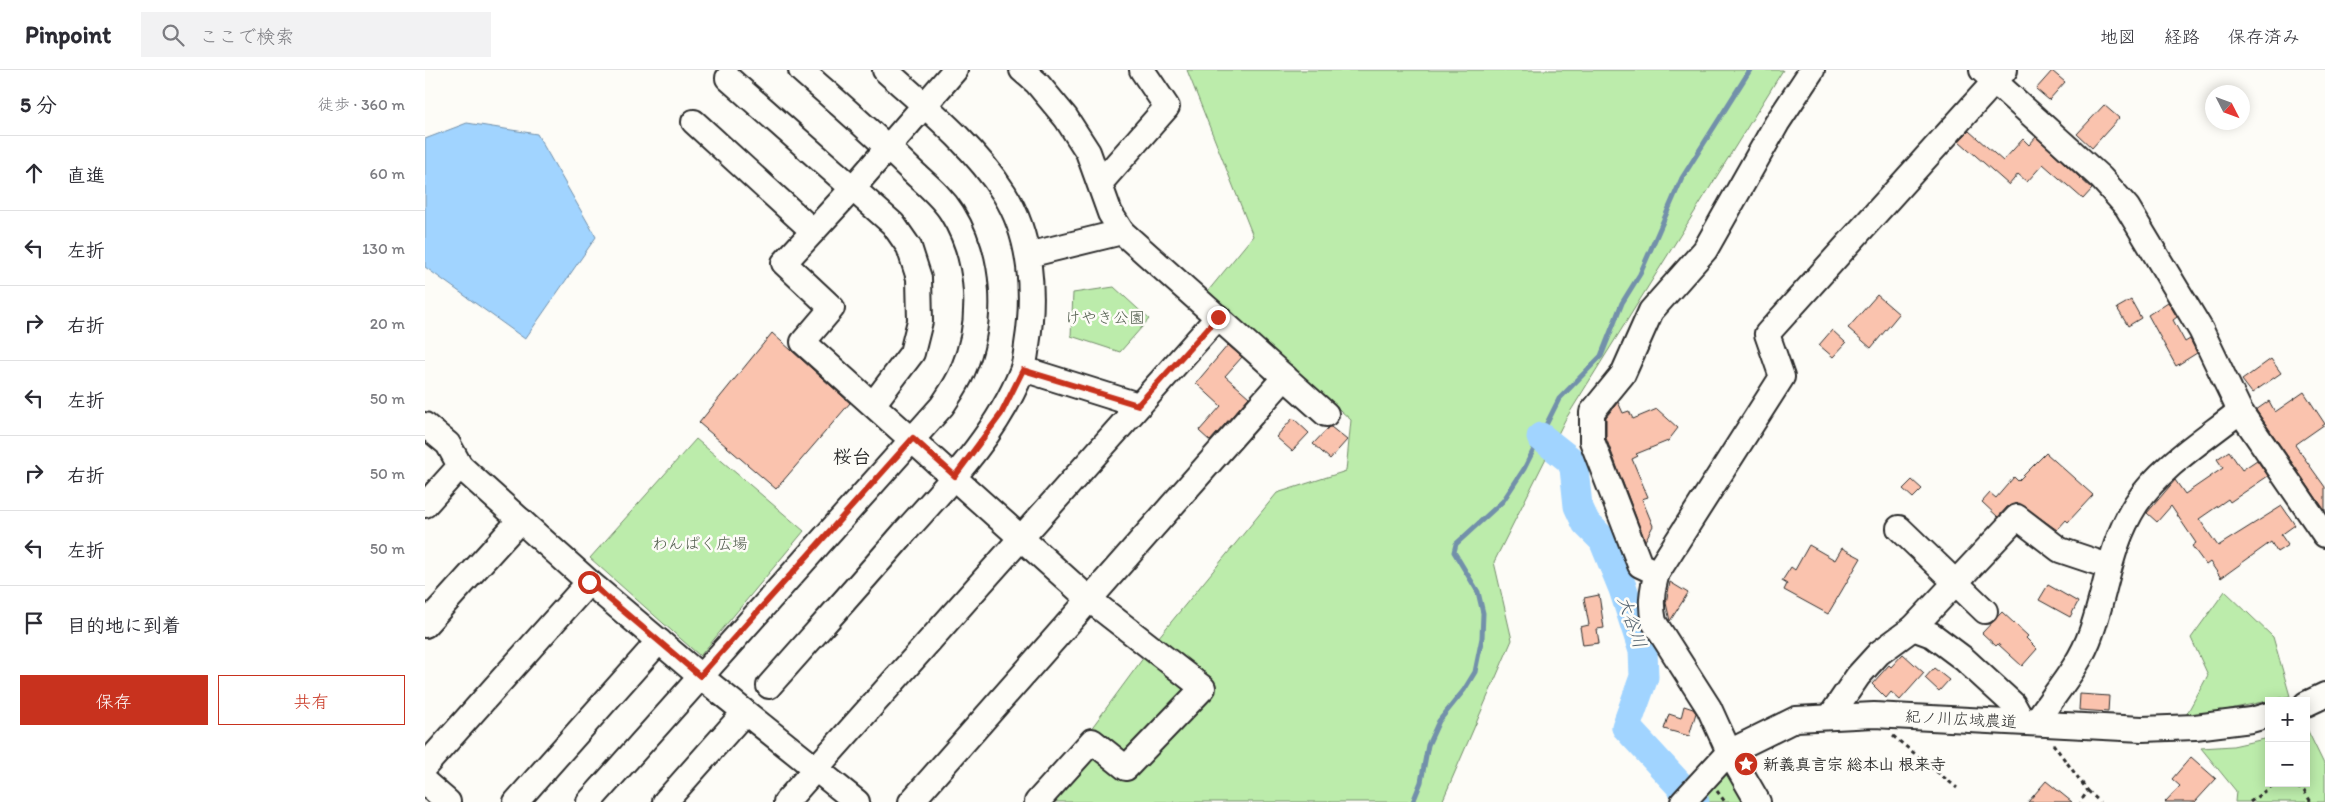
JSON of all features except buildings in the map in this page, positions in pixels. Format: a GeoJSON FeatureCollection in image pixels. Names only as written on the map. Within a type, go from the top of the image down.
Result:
{"type":"FeatureCollection","features":[{"type":"Feature","properties":{"kind":"street"},"geometry":{"type":"LineString","coordinates":[[589,802],[942,406],[963,371],[973,339],[975,284],[973,269],[963,233],[951,212],[928,184],[801,70]]}},
{"type":"Feature","properties":{"kind":"street"},"geometry":{"type":"LineString","coordinates":[[769,686],[955,476],[1001,414],[1023,370],[1031,319],[1031,276],[1022,233],[1005,194],[977,158],[924,105],[885,70]]}},
{"type":"Feature","properties":{"kind":"street"},"geometry":{"type":"LineString","coordinates":[[955,70],[852,189],[784,263],[832,308],[803,342],[913,438],[1090,600],[1203,688],[1126,768],[1092,741],[1037,802]]}},
{"type":"Feature","properties":{"kind":"street"},"geometry":{"type":"LineString","coordinates":[[1023,70],[1037,83],[1066,118],[1088,152],[1101,182],[1110,213],[1122,232],[1326,414]]}},
{"type":"Feature","properties":{"kind":"street"},"geometry":{"type":"LineString","coordinates":[[1101,182],[1167,107],[1142,70]]}},
{"type":"Feature","properties":{"kind":"street"},"geometry":{"type":"LineString","coordinates":[[1657,573],[1640,565],[1592,441],[1592,412],[1623,374],[1651,311],[1705,250],[1777,123],[1812,70]]}},
{"type":"Feature","properties":{"kind":"street"},"geometry":{"type":"LineString","coordinates":[[1758,802],[1729,752],[1709,708],[1654,622],[1651,608],[1652,589],[1657,573],[1782,377],[1767,334],[1994,74],[2101,178],[2127,208],[2201,330],[2240,411],[2325,535]]}},
{"type":"Feature","properties":{"kind":"street"},"geometry":{"type":"LineString","coordinates":[[728,78],[893,224],[909,247],[919,278],[920,321],[912,353],[874,403]]}},
{"type":"Feature","properties":{"kind":"street"},"geometry":{"type":"LineString","coordinates":[[694,122],[813,231]]}},
{"type":"Feature","properties":{"kind":"street"},"geometry":{"type":"LineString","coordinates":[[1028,255],[1122,232]]}},
{"type":"Feature","properties":{"kind":"street"},"geometry":{"type":"LineString","coordinates":[[786,802],[1023,539],[1138,405],[1218,317]]}},
{"type":"Feature","properties":{"kind":"street"},"geometry":{"type":"LineString","coordinates":[[1023,370],[1138,405]]}},
{"type":"Feature","properties":{"kind":"street"},"geometry":{"type":"LineString","coordinates":[[911,802],[1285,377]]}},
{"type":"Feature","properties":{"kind":"street"},"geometry":{"type":"LineString","coordinates":[[1913,628],[1932,635],[1964,659],[2034,723],[2084,650],[2091,633],[2108,566],[2117,541],[2137,503],[2167,469],[2240,411]]}},
{"type":"Feature","properties":{"kind":"street"},"geometry":{"type":"LineString","coordinates":[[425,425],[448,444],[460,466],[589,582],[700,676],[857,802]]}},
{"type":"Feature","properties":{"kind":"street"},"geometry":{"type":"LineString","coordinates":[[425,505],[460,466]]}},
{"type":"Feature","properties":{"kind":"street"},"geometry":{"type":"LineString","coordinates":[[1830,717],[1858,676],[1879,653],[1913,628],[2017,517],[2060,550],[2108,566]]}},
{"type":"Feature","properties":{"kind":"street"},"geometry":{"type":"LineString","coordinates":[[425,625],[520,520]]}},
{"type":"Feature","properties":{"kind":"street"},"geometry":{"type":"LineString","coordinates":[[1899,528],[1954,584],[1985,611]]}},
{"type":"Feature","properties":{"kind":"street"},"geometry":{"type":"LineString","coordinates":[[425,766],[589,582]]}},
{"type":"Feature","properties":{"kind":"street"},"geometry":{"type":"LineString","coordinates":[[516,802],[659,641]]}},
{"type":"Feature","properties":{"kind":"street"},"geometry":{"type":"LineString","coordinates":[[2310,702],[2325,695]]}},
{"type":"Feature","properties":{"kind":"street","name":"紀ノ川広域農道"},"geometry":{"type":"LineString","coordinates":[[1687,796],[1729,752],[1796,718],[1867,715],[2142,729],[2186,727],[2251,720],[2265,716]]}},
{"type":"Feature","properties":{"kind":"street"},"geometry":{"type":"LineString","coordinates":[[665,802],[736,722]]}},
{"type":"Feature","properties":{"kind":"street"},"geometry":{"type":"LineString","coordinates":[[425,782],[449,802]]}},
{"type":"Feature","properties":{"kind":"path"},"geometry":{"type":"LineString","coordinates":[[1867,715],[1957,788]]}},
{"type":"Feature","properties":{"kind":"path"},"geometry":{"type":"LineString","coordinates":[[2034,723],[2088,791],[2100,802]]}},
{"type":"Feature","properties":{"kind":"path"},"geometry":{"type":"LineString","coordinates":[[2250,802],[2269,787]]}},
{"type":"Feature","properties":{"kind":"path"},"geometry":{"type":"LineString","coordinates":[[2297,787],[2304,791],[2311,802]]}},
{"type":"Feature","properties":{"kind":"path"},"geometry":{"type":"LineString","coordinates":[[2080,802],[2088,791]]}},
{"type":"Feature","properties":{"kind":"green space"},"geometry":{"type":"Polygon","coordinates":[[[1187,70],[1783,70],[1565,420],[1494,562],[1512,640],[1442,802],[1037,802],[1158,638],[1277,493],[1346,471],[1351,420],[1208,291],[1253,236],[1187,70]]]}},
{"type":"Feature","properties":{"kind":"green space","name":"けやき公園"},"geometry":{"type":"Polygon","coordinates":[[[1114,287],[1149,319],[1120,352],[1071,336],[1073,293],[1114,287]]]}},
{"type":"Feature","properties":{"kind":"green space","name":"わんぱく広場"},"geometry":{"type":"Polygon","coordinates":[[[696,439],[804,531],[700,656],[590,558],[696,439]]]}},
{"type":"Feature","properties":{"kind":"green space"},"geometry":{"type":"Polygon","coordinates":[[[2225,591],[2273,637],[2290,696],[2265,697],[2265,701],[2184,719],[2208,675],[2191,638],[2225,591]]]}},
{"type":"Feature","properties":{"kind":"green space"},"geometry":{"type":"Polygon","coordinates":[[[2310,735],[2325,766],[2325,802],[2235,802],[2236,791],[2201,748],[2233,746],[2265,739],[2265,787],[2310,787],[2310,735]]]}},
{"type":"Feature","properties":{"kind":"green space"},"geometry":{"type":"Polygon","coordinates":[[[1729,771],[1749,802],[1701,802],[1729,771]]]}},
{"type":"Feature","properties":{"kind":"water"},"geometry":{"type":"Polygon","coordinates":[[[467,123],[537,134],[596,237],[525,339],[425,267],[425,139],[467,123]]]}},
{"type":"Feature","properties":{"kind":"waterway","name":"大谷川"},"geometry":{"type":"LineString","coordinates":[[1413,802],[1421,782],[1428,745],[1439,721],[1464,690],[1475,672],[1482,638],[1483,613],[1478,592],[1454,552],[1456,544],[1503,501],[1524,469],[1559,399],[1601,356],[1622,303],[1640,274],[1682,178],[1750,70]]}},
{"type":"Feature","properties":{"kind":"waterway","name":"大谷川"},"geometry":{"type":"LineString","coordinates":[[1541,437],[1570,460],[1574,468],[1578,506],[1586,523],[1603,540],[1623,589],[1643,651],[1644,677],[1626,727],[1695,802]]}},
{"type":"Feature","properties":{"kind":"place","name":"新義真言宗 総本山 根来寺"},"geometry":{"type":"Point","coordinates":[1746,764]}},
{"type":"Feature","properties":{"kind":"district","name":"桜台"},"geometry":{"type":"Point","coordinates":[852,456]}},
{"type":"Feature","properties":{"kind":"route"},"geometry":{"type":"LineString","coordinates":[[589,582],[700,676],[913,438],[955,476],[1001,414],[1023,370],[1138,405],[1218,317]]}}]}
